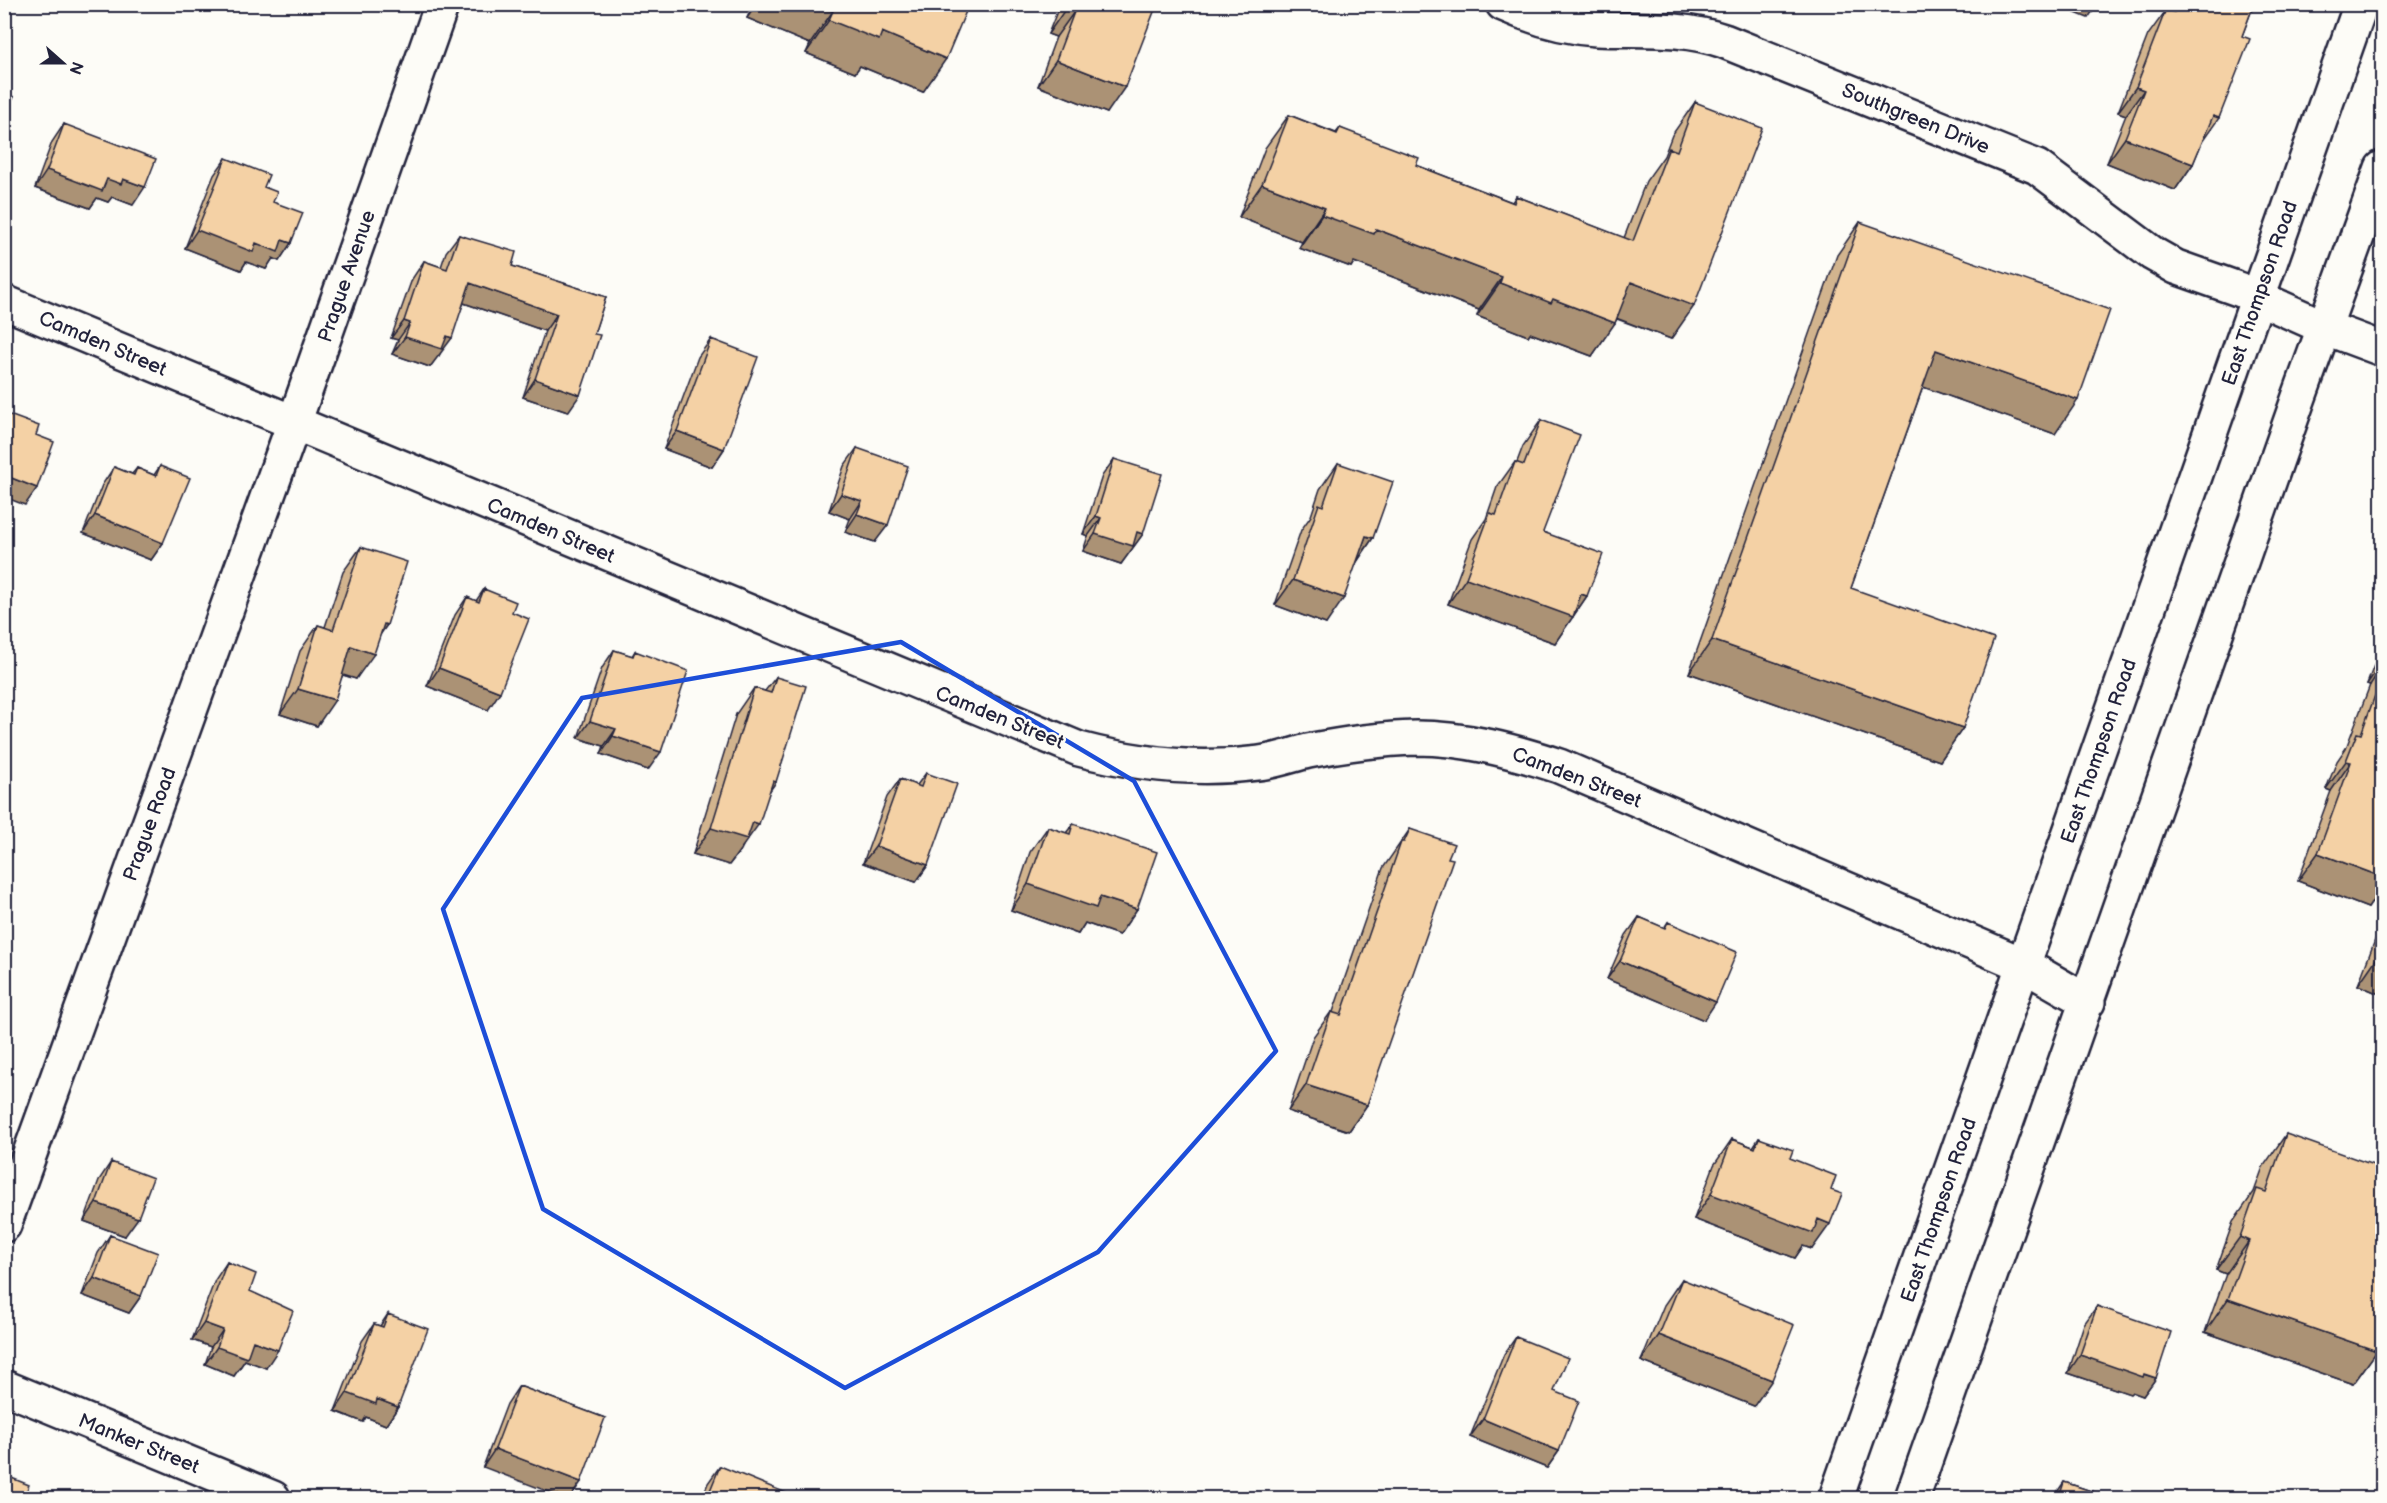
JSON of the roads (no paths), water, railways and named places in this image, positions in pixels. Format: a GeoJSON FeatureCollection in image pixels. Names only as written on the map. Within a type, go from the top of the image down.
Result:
{"type":"FeatureCollection","features":[{"type":"Feature","properties":{"kind":"street","name":"Prague Avenue"},"geometry":{"type":"LineString","coordinates":[[294,423],[442,4]]}},
{"type":"Feature","properties":{"kind":"street","name":"Southgreen Drive"},"geometry":{"type":"LineString","coordinates":[[1503,4],[1540,19],[1576,26],[1677,30],[1724,41],[2037,166],[2152,254],[2176,267],[2257,297],[2382,349]]}},
{"type":"Feature","properties":{"kind":"street","name":"East Thompson Road"},"geometry":{"type":"LineString","coordinates":[[1836,1498],[2361,4]]}},
{"type":"Feature","properties":{"kind":"street"},"geometry":{"type":"LineString","coordinates":[[1912,1498],[2299,397],[2312,321],[2382,168]]}},
{"type":"Feature","properties":{"kind":"street","name":"Camden Street"},"geometry":{"type":"LineString","coordinates":[[4,302],[1079,749],[1108,757],[1156,765],[1216,767],[1259,763],[1367,741],[1432,739],[1502,749],[1559,766],[2024,965],[2088,1002]]}},
{"type":"Feature","properties":{"kind":"street","name":"Prague Road"},"geometry":{"type":"LineString","coordinates":[[4,1225],[294,423]]}},
{"type":"Feature","properties":{"kind":"street","name":"Manker Street"},"geometry":{"type":"LineString","coordinates":[[4,1387],[273,1498]]}}]}
